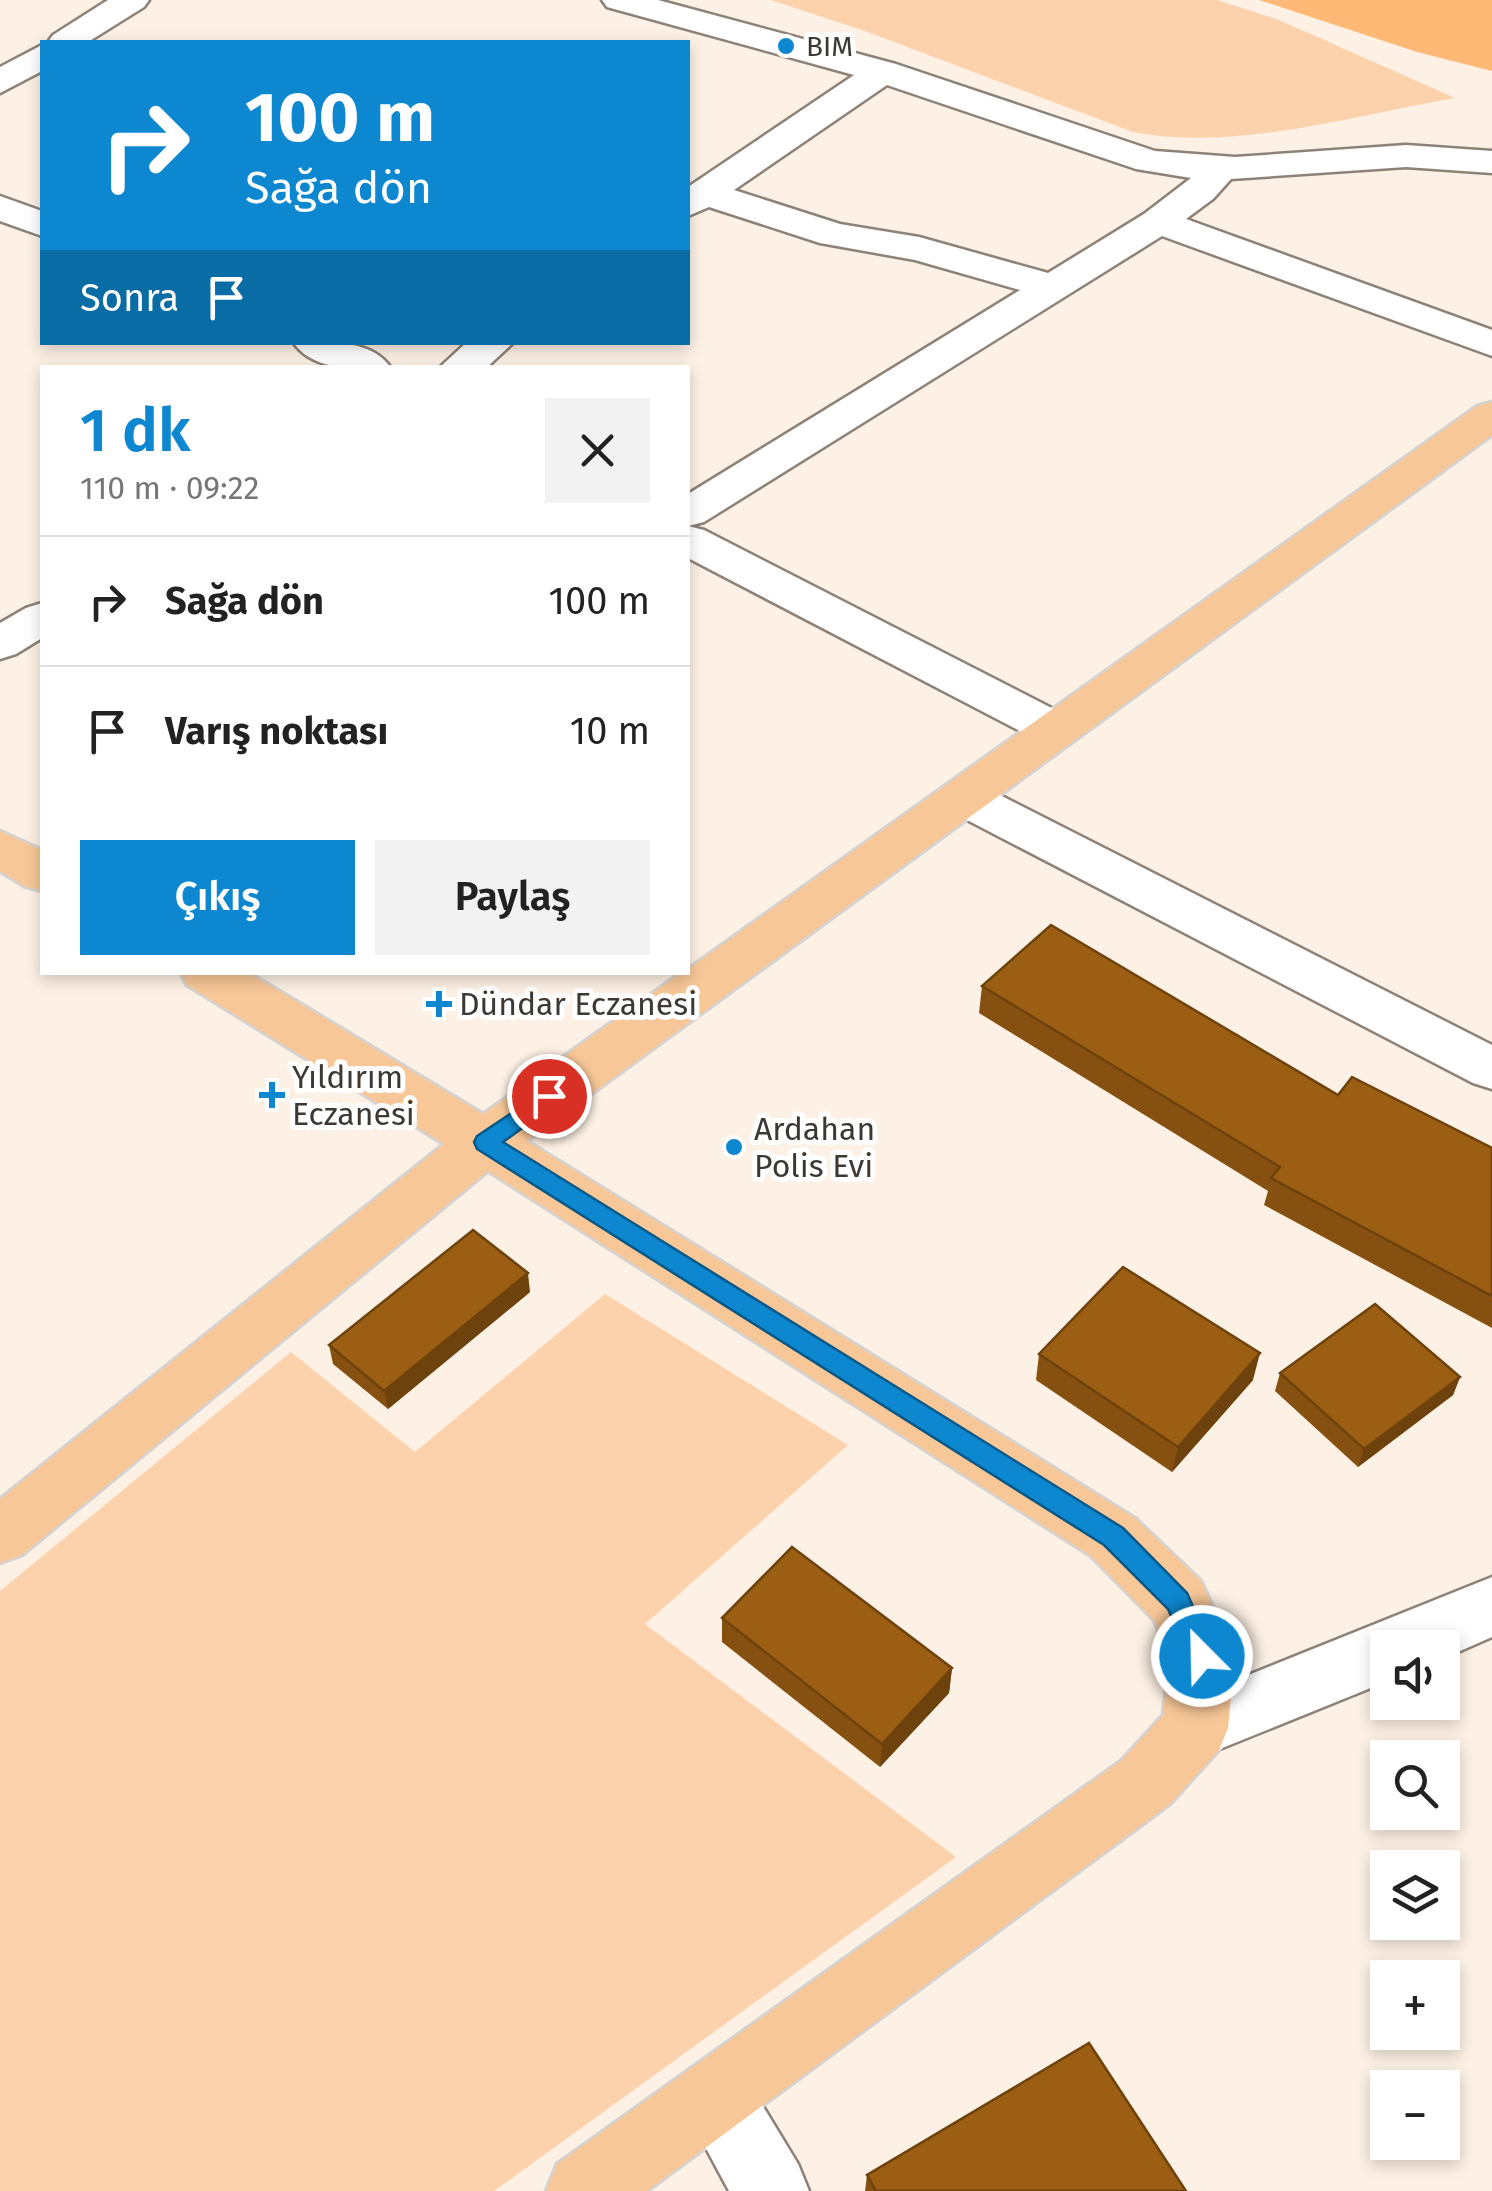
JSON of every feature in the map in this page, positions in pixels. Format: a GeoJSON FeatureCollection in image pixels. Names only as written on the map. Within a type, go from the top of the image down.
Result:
{"type":"FeatureCollection","features":[{"type":"Feature","properties":{"kind":"main road"},"geometry":{"type":"LineString","coordinates":[[0,1536],[485,1142],[1492,415]]}},
{"type":"Feature","properties":{"kind":"main road"},"geometry":{"type":"LineString","coordinates":[[0,848],[40,872]]}},
{"type":"Feature","properties":{"kind":"main road"},"geometry":{"type":"LineString","coordinates":[[211,975],[1114,1536],[1178,1602],[1202,1656],[1195,1728],[1146,1782],[584,2191]]}},
{"type":"Feature","properties":{"kind":"street"},"geometry":{"type":"LineString","coordinates":[[77,40],[132,0]]}},
{"type":"Feature","properties":{"kind":"street"},"geometry":{"type":"LineString","coordinates":[[619,0],[883,72],[1149,161],[1218,170],[1397,154],[1492,162]]}},
{"type":"Feature","properties":{"kind":"street"},"geometry":{"type":"LineString","coordinates":[[0,82],[40,57]]}},
{"type":"Feature","properties":{"kind":"street"},"geometry":{"type":"LineString","coordinates":[[696,199],[883,72]]}},
{"type":"Feature","properties":{"kind":"street"},"geometry":{"type":"LineString","coordinates":[[690,512],[1158,222],[1200,191],[1218,170]]}},
{"type":"Feature","properties":{"kind":"street"},"geometry":{"type":"LineString","coordinates":[[696,199],[834,235],[919,248],[1053,286]]}},
{"type":"Feature","properties":{"kind":"street"},"geometry":{"type":"LineString","coordinates":[[0,207],[40,225]]}},
{"type":"Feature","properties":{"kind":"street"},"geometry":{"type":"LineString","coordinates":[[1158,222],[1492,344]]}},
{"type":"Feature","properties":{"kind":"street"},"geometry":{"type":"LineString","coordinates":[[321,345],[364,365]]}},
{"type":"Feature","properties":{"kind":"street"},"geometry":{"type":"LineString","coordinates":[[462,365],[490,345]]}},
{"type":"Feature","properties":{"kind":"street"},"geometry":{"type":"LineString","coordinates":[[690,541],[1056,730]]}},
{"type":"Feature","properties":{"kind":"street"},"geometry":{"type":"LineString","coordinates":[[0,644],[40,619]]}},
{"type":"Feature","properties":{"kind":"street"},"geometry":{"type":"LineString","coordinates":[[965,798],[1492,1069]]}},
{"type":"Feature","properties":{"kind":"street"},"geometry":{"type":"LineString","coordinates":[[1438,1630],[1492,1606]]}},
{"type":"Feature","properties":{"kind":"street"},"geometry":{"type":"LineString","coordinates":[[1195,1728],[1370,1658]]}},
{"type":"Feature","properties":{"kind":"street"},"geometry":{"type":"LineString","coordinates":[[715,2096],[771,2191]]}},
{"type":"Feature","properties":{"kind":"shaded area"},"geometry":{"type":"Polygon","coordinates":[[[771,0],[1217,0],[1279,20],[1455,98],[1252,135],[1171,137],[1133,132],[865,31],[771,0]]]}},
{"type":"Feature","properties":{"kind":"shaded area"},"geometry":{"type":"Polygon","coordinates":[[[1259,0],[1492,0],[1492,71],[1417,52],[1259,0]]]}},
{"type":"Feature","properties":{"kind":"shaded area"},"geometry":{"type":"Polygon","coordinates":[[[605,1294],[848,1445],[645,1624],[956,1857],[494,2191],[0,2191],[0,1591],[291,1352],[415,1452],[605,1294]]]}},
{"type":"Feature","properties":{"kind":"building"},"geometry":{"type":"Polygon","coordinates":[[[1051,925],[1338,1095],[1352,1077],[1492,1148],[1492,1296],[1271,1178],[1280,1167],[982,986],[1051,925]]]}},
{"type":"Feature","properties":{"kind":"building"},"geometry":{"type":"Polygon","coordinates":[[[473,1230],[528,1273],[384,1391],[329,1345],[473,1230]]]}},
{"type":"Feature","properties":{"kind":"building"},"geometry":{"type":"Polygon","coordinates":[[[1123,1267],[1260,1353],[1178,1447],[1039,1354],[1123,1267]]]}},
{"type":"Feature","properties":{"kind":"building"},"geometry":{"type":"Polygon","coordinates":[[[1375,1304],[1460,1377],[1364,1449],[1280,1373],[1375,1304]]]}},
{"type":"Feature","properties":{"kind":"building"},"geometry":{"type":"Polygon","coordinates":[[[792,1547],[952,1668],[882,1744],[722,1618],[792,1547]]]}},
{"type":"Feature","properties":{"kind":"building"},"geometry":{"type":"Polygon","coordinates":[[[1089,2043],[1186,2191],[876,2191],[867,2175],[1089,2043]]]}},
{"type":"Feature","properties":{"kind":"place","name":"BIM"},"geometry":{"type":"Point","coordinates":[786,46]}},
{"type":"Feature","properties":{"kind":"place","name":"Dündar Eczanesi"},"geometry":{"type":"Point","coordinates":[439,1004]}},
{"type":"Feature","properties":{"kind":"place","name":"Yıldırım Eczanesi"},"geometry":{"type":"Point","coordinates":[272,1095]}},
{"type":"Feature","properties":{"kind":"place","name":"Ardahan Polis Evi"},"geometry":{"type":"Point","coordinates":[734,1147]}},
{"type":"Feature","properties":{"kind":"route"},"geometry":{"type":"LineString","coordinates":[[549,1096],[485,1142],[1114,1536],[1178,1602],[1202,1656]]}}]}
